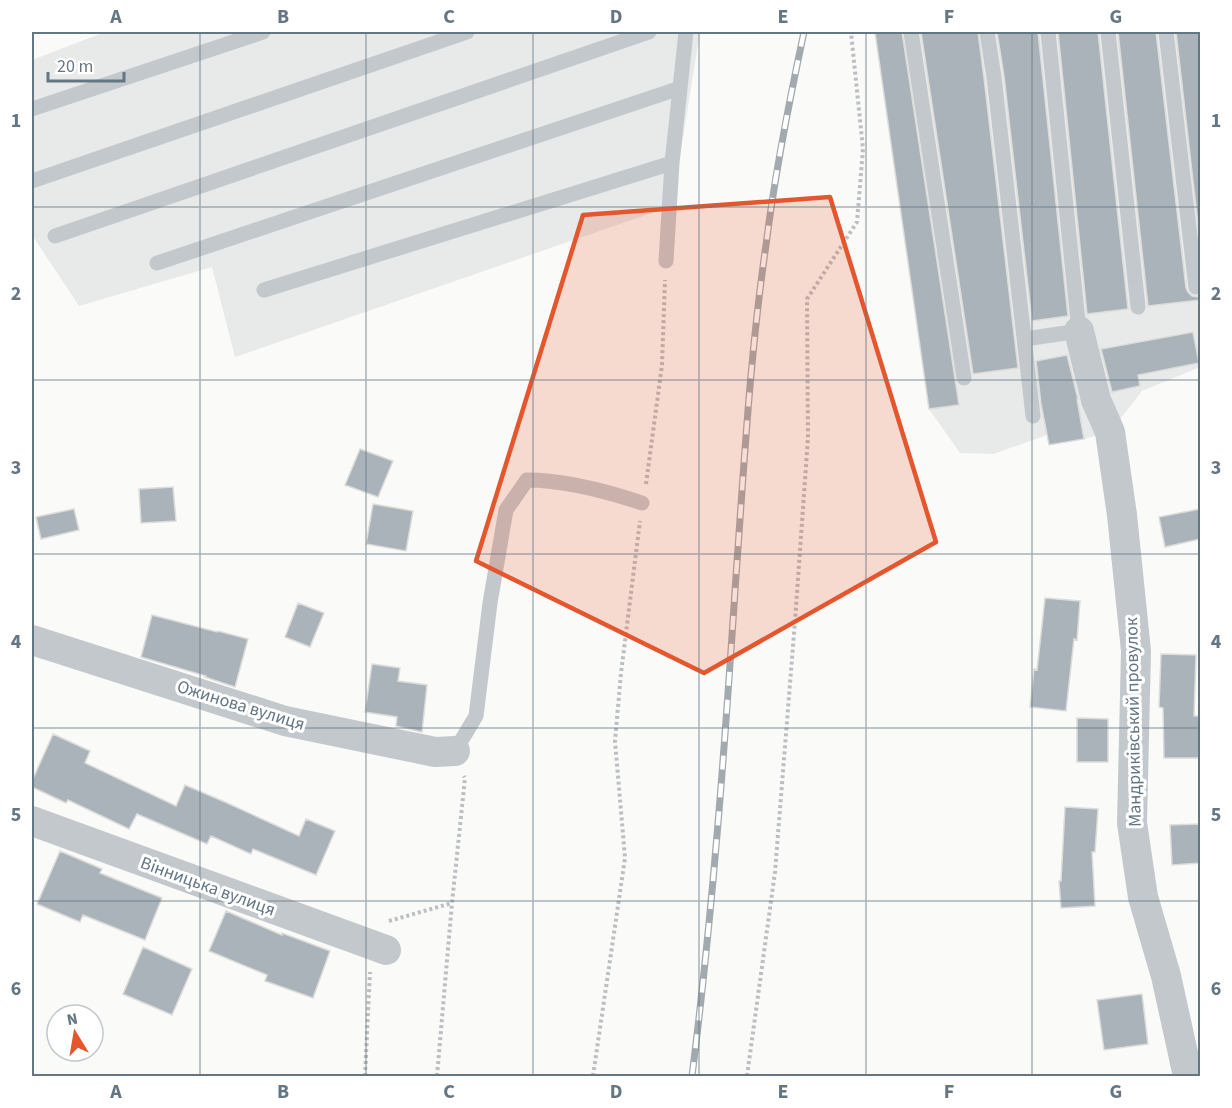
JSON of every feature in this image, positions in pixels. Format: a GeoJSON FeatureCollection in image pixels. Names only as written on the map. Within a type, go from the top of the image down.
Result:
{"type":"FeatureCollection","features":[{"type":"Feature","properties":{"kind":"street","name":"Мандриківський провулок"},"geometry":{"type":"LineString","coordinates":[[1079,331],[1096,400],[1110,432],[1122,515],[1136,651],[1132,823],[1143,897],[1166,976],[1188,1077]]}},
{"type":"Feature","properties":{"kind":"street","name":"Ожинова вулиця"},"geometry":{"type":"LineString","coordinates":[[32,640],[285,721],[435,752],[455,751]]}},
{"type":"Feature","properties":{"kind":"street","name":"Вінницька вулиця"},"geometry":{"type":"LineString","coordinates":[[32,821],[379,947]]}},
{"type":"Feature","properties":{"kind":"lane"},"geometry":{"type":"LineString","coordinates":[[32,109],[263,32]]}},
{"type":"Feature","properties":{"kind":"lane"},"geometry":{"type":"LineString","coordinates":[[32,181],[467,32]]}},
{"type":"Feature","properties":{"kind":"lane"},"geometry":{"type":"LineString","coordinates":[[55,236],[649,32]]}},
{"type":"Feature","properties":{"kind":"lane"},"geometry":{"type":"LineString","coordinates":[[666,261],[672,163],[686,32]]}},
{"type":"Feature","properties":{"kind":"lane"},"geometry":{"type":"LineString","coordinates":[[911,32],[964,378]]}},
{"type":"Feature","properties":{"kind":"lane"},"geometry":{"type":"LineString","coordinates":[[987,32],[1033,416]]}},
{"type":"Feature","properties":{"kind":"lane"},"geometry":{"type":"LineString","coordinates":[[1025,339],[1079,331],[1048,32]]}},
{"type":"Feature","properties":{"kind":"lane"},"geometry":{"type":"LineString","coordinates":[[1108,32],[1138,307]]}},
{"type":"Feature","properties":{"kind":"lane"},"geometry":{"type":"LineString","coordinates":[[1166,32],[1196,287]]}},
{"type":"Feature","properties":{"kind":"lane"},"geometry":{"type":"LineString","coordinates":[[157,263],[681,88]]}},
{"type":"Feature","properties":{"kind":"lane"},"geometry":{"type":"LineString","coordinates":[[264,290],[672,163]]}},
{"type":"Feature","properties":{"kind":"lane"},"geometry":{"type":"LineString","coordinates":[[455,751],[476,716],[490,603],[506,510],[527,480],[546,480],[609,492],[642,503]]}},
{"type":"Feature","properties":{"kind":"path"},"geometry":{"type":"LineString","coordinates":[[747,1077],[776,872],[808,438],[807,300],[857,222],[863,149],[851,32]]}},
{"type":"Feature","properties":{"kind":"path"},"geometry":{"type":"LineString","coordinates":[[593,1077],[625,858],[615,741],[642,503],[662,365],[666,261]]}},
{"type":"Feature","properties":{"kind":"path"},"geometry":{"type":"LineString","coordinates":[[437,1077],[465,778],[455,751]]}},
{"type":"Feature","properties":{"kind":"path"},"geometry":{"type":"LineString","coordinates":[[364,1077],[384,922],[452,903]]}},
{"type":"Feature","properties":{"kind":"highlighted area"},"geometry":{"type":"Polygon","coordinates":[[[830,197],[936,542],[704,673],[476,561],[583,215],[830,197]]]}},
{"type":"Feature","properties":{"kind":"shaded area"},"geometry":{"type":"Polygon","coordinates":[[[105,32],[700,32],[672,206],[235,357],[212,267],[79,306],[32,235],[32,60],[105,32]]]}},
{"type":"Feature","properties":{"kind":"shaded area"},"geometry":{"type":"Polygon","coordinates":[[[875,32],[1200,32],[1200,367],[1142,391],[1110,432],[1049,445],[1047,435],[993,454],[960,453],[929,409],[875,32]]]}},
{"type":"Feature","properties":{"kind":"building"},"geometry":{"type":"Polygon","coordinates":[[[875,32],[902,32],[959,405],[929,409],[875,32]]]}},
{"type":"Feature","properties":{"kind":"building"},"geometry":{"type":"Polygon","coordinates":[[[921,32],[978,32],[1018,368],[973,374],[921,32]]]}},
{"type":"Feature","properties":{"kind":"building"},"geometry":{"type":"Polygon","coordinates":[[[997,32],[1038,32],[1068,316],[1032,321],[997,32]]]}},
{"type":"Feature","properties":{"kind":"building"},"geometry":{"type":"Polygon","coordinates":[[[1058,32],[1098,32],[1128,309],[1087,314],[1058,32]]]}},
{"type":"Feature","properties":{"kind":"building"},"geometry":{"type":"Polygon","coordinates":[[[1118,32],[1156,32],[1186,288],[1192,296],[1200,295],[1200,300],[1148,306],[1118,32]]]}},
{"type":"Feature","properties":{"kind":"building"},"geometry":{"type":"Polygon","coordinates":[[[1176,32],[1200,32],[1200,242],[1176,32]]]}},
{"type":"Feature","properties":{"kind":"building"},"geometry":{"type":"Polygon","coordinates":[[[1193,332],[1199,363],[1138,375],[1140,386],[1112,392],[1101,349],[1193,332]]]}},
{"type":"Feature","properties":{"kind":"building"},"geometry":{"type":"Polygon","coordinates":[[[1067,355],[1078,399],[1084,439],[1049,445],[1036,361],[1067,355]]]}},
{"type":"Feature","properties":{"kind":"building"},"geometry":{"type":"Polygon","coordinates":[[[360,449],[393,461],[378,497],[345,485],[360,449]]]}},
{"type":"Feature","properties":{"kind":"building"},"geometry":{"type":"Polygon","coordinates":[[[173,487],[176,521],[141,523],[139,489],[173,487]]]}},
{"type":"Feature","properties":{"kind":"building"},"geometry":{"type":"Polygon","coordinates":[[[373,504],[413,511],[406,551],[366,544],[373,504]]]}},
{"type":"Feature","properties":{"kind":"building"},"geometry":{"type":"Polygon","coordinates":[[[74,509],[79,530],[41,539],[36,517],[74,509]]]}},
{"type":"Feature","properties":{"kind":"building"},"geometry":{"type":"Polygon","coordinates":[[[1200,509],[1200,539],[1165,547],[1159,517],[1200,509]]]}},
{"type":"Feature","properties":{"kind":"building"},"geometry":{"type":"Polygon","coordinates":[[[1045,598],[1080,601],[1077,640],[1074,639],[1066,711],[1030,707],[1034,669],[1037,670],[1045,598]]]}},
{"type":"Feature","properties":{"kind":"building"},"geometry":{"type":"Polygon","coordinates":[[[298,603],[324,613],[310,647],[285,637],[298,603]]]}},
{"type":"Feature","properties":{"kind":"building"},"geometry":{"type":"Polygon","coordinates":[[[152,615],[248,639],[235,687],[141,657],[152,615]]]}},
{"type":"Feature","properties":{"kind":"building"},"geometry":{"type":"Polygon","coordinates":[[[1161,654],[1196,655],[1194,716],[1200,716],[1200,758],[1164,758],[1163,708],[1159,707],[1161,654]]]}},
{"type":"Feature","properties":{"kind":"building"},"geometry":{"type":"Polygon","coordinates":[[[372,664],[400,668],[398,681],[427,685],[422,732],[396,726],[397,717],[365,712],[372,664]]]}},
{"type":"Feature","properties":{"kind":"building"},"geometry":{"type":"Polygon","coordinates":[[[1077,718],[1108,719],[1108,762],[1077,762],[1077,718]]]}},
{"type":"Feature","properties":{"kind":"building"},"geometry":{"type":"Polygon","coordinates":[[[53,734],[90,751],[85,763],[176,806],[185,785],[299,836],[306,819],[335,831],[316,875],[253,849],[251,854],[211,836],[207,844],[137,814],[129,829],[68,800],[66,803],[32,787],[32,781],[53,734]]]}},
{"type":"Feature","properties":{"kind":"building"},"geometry":{"type":"Polygon","coordinates":[[[1065,807],[1098,809],[1095,852],[1092,852],[1095,906],[1061,908],[1059,881],[1061,881],[1065,807]]]}},
{"type":"Feature","properties":{"kind":"building"},"geometry":{"type":"Polygon","coordinates":[[[1200,824],[1200,863],[1172,865],[1170,825],[1200,824]]]}},
{"type":"Feature","properties":{"kind":"building"},"geometry":{"type":"Polygon","coordinates":[[[60,851],[102,869],[100,873],[162,898],[145,940],[83,915],[80,922],[37,904],[60,851]]]}},
{"type":"Feature","properties":{"kind":"building"},"geometry":{"type":"Polygon","coordinates":[[[226,911],[282,935],[282,933],[330,951],[313,998],[265,981],[267,975],[209,951],[226,911]]]}},
{"type":"Feature","properties":{"kind":"building"},"geometry":{"type":"Polygon","coordinates":[[[143,947],[192,969],[172,1015],[123,994],[143,947]]]}},
{"type":"Feature","properties":{"kind":"building"},"geometry":{"type":"Polygon","coordinates":[[[1142,994],[1148,1044],[1104,1050],[1097,1000],[1142,994]]]}},
{"type":"Feature","properties":{"kind":"railway"},"geometry":{"type":"LineString","coordinates":[[692,1076],[718,826],[745,452],[760,286],[774,191],[804,32]]}}]}
